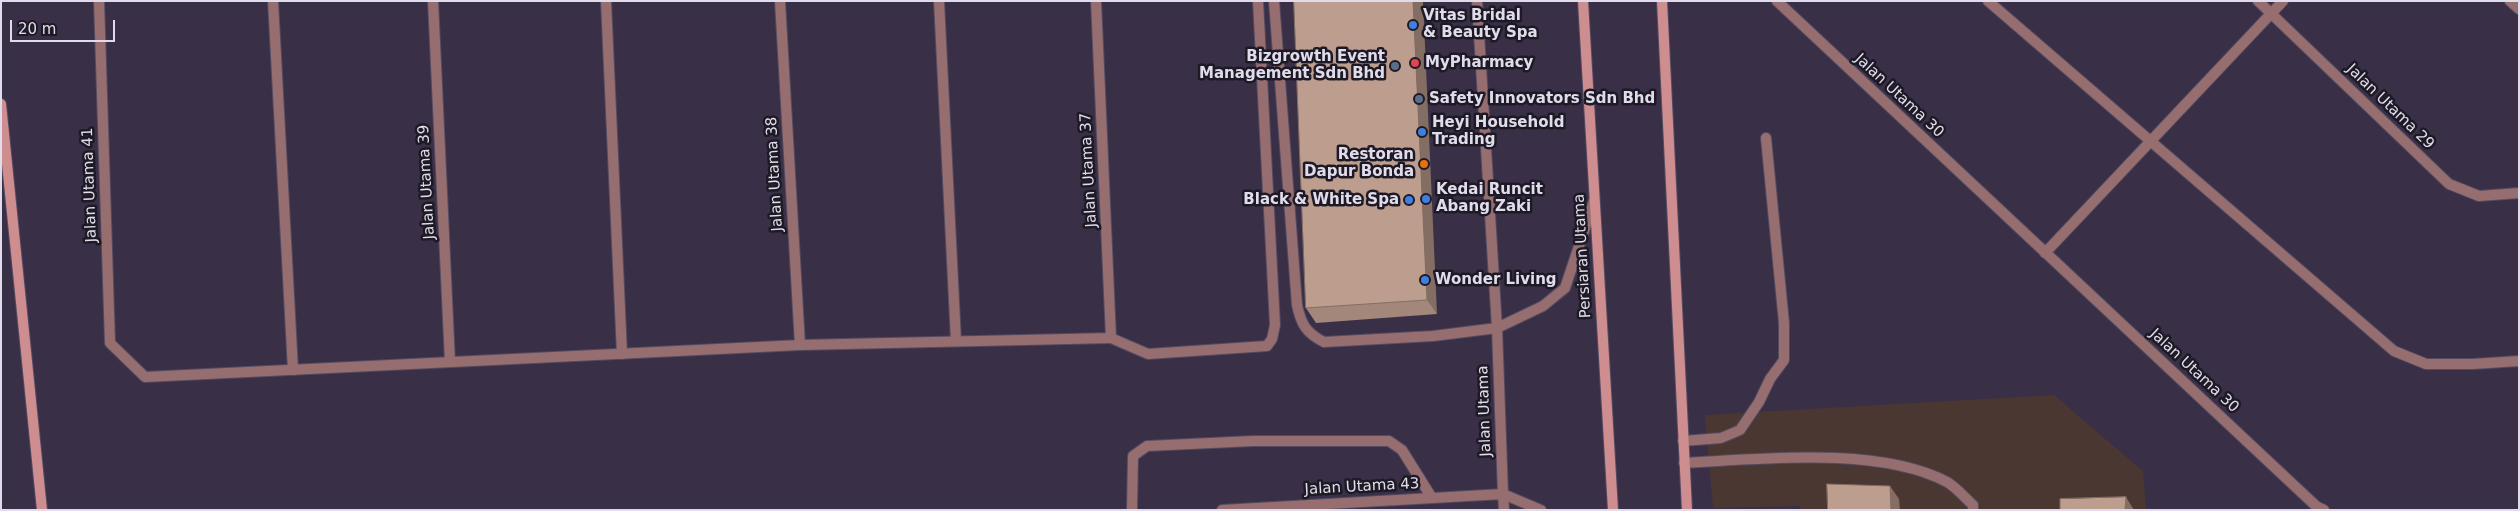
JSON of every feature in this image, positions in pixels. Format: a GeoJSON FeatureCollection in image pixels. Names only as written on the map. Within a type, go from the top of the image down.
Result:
{"type":"FeatureCollection","features":[{"type":"Feature","properties":{"kind":"street","name":"Jalan Utama 41"},"geometry":{"type":"LineString","coordinates":[[99,1],[110,343],[145,377],[800,345],[1111,338]]}},
{"type":"Feature","properties":{"kind":"street"},"geometry":{"type":"LineString","coordinates":[[273,1],[293,370]]}},
{"type":"Feature","properties":{"kind":"street","name":"Jalan Utama 39"},"geometry":{"type":"LineString","coordinates":[[433,1],[450,362]]}},
{"type":"Feature","properties":{"kind":"street"},"geometry":{"type":"LineString","coordinates":[[606,1],[622,354]]}},
{"type":"Feature","properties":{"kind":"street","name":"Jalan Utama 38"},"geometry":{"type":"LineString","coordinates":[[780,1],[800,345]]}},
{"type":"Feature","properties":{"kind":"street"},"geometry":{"type":"LineString","coordinates":[[940,1],[956,342]]}},
{"type":"Feature","properties":{"kind":"street","name":"Jalan Utama 37"},"geometry":{"type":"LineString","coordinates":[[1096,1],[1111,338]]}},
{"type":"Feature","properties":{"kind":"street"},"geometry":{"type":"LineString","coordinates":[[1111,338],[1148,354],[1267,346],[1272,339],[1275,325],[1258,1]]}},
{"type":"Feature","properties":{"kind":"street"},"geometry":{"type":"LineString","coordinates":[[1274,1],[1296,304],[1301,324],[1311,336],[1324,342],[1434,336],[1497,328],[1543,306],[1565,288],[1595,198]]}},
{"type":"Feature","properties":{"kind":"street","name":"Jalan Utama"},"geometry":{"type":"LineString","coordinates":[[1477,1],[1497,328],[1504,510]]}},
{"type":"Feature","properties":{"kind":"street","name":"Persiaran Utama"},"geometry":{"type":"LineString","coordinates":[[1583,1],[1613,510]]}},
{"type":"Feature","properties":{"kind":"street"},"geometry":{"type":"LineString","coordinates":[[1662,1],[1687,510]]}},
{"type":"Feature","properties":{"kind":"street","name":"Jalan Utama 30"},"geometry":{"type":"LineString","coordinates":[[1777,1],[2309,500],[2324,510]]}},
{"type":"Feature","properties":{"kind":"street"},"geometry":{"type":"LineString","coordinates":[[1988,1],[2394,351],[2426,364],[2473,364],[2519,361]]}},
{"type":"Feature","properties":{"kind":"street","name":"Jalan Utama 29"},"geometry":{"type":"LineString","coordinates":[[2258,1],[2449,184],[2479,196],[2519,193]]}},
{"type":"Feature","properties":{"kind":"street"},"geometry":{"type":"LineString","coordinates":[[2045,253],[2151,143],[2283,1]]}},
{"type":"Feature","properties":{"kind":"street"},"geometry":{"type":"LineString","coordinates":[[2510,1],[2519,9]]}},
{"type":"Feature","properties":{"kind":"street"},"geometry":{"type":"LineString","coordinates":[[1,104],[42,510]]}},
{"type":"Feature","properties":{"kind":"street"},"geometry":{"type":"LineString","coordinates":[[1683,441],[1721,438],[1740,430],[1759,402],[1770,379],[1784,360],[1784,323],[1766,138]]}},
{"type":"Feature","properties":{"kind":"street"},"geometry":{"type":"LineString","coordinates":[[1132,510],[1133,456],[1139,450],[1147,446],[1252,441],[1389,441],[1402,450],[1432,498]]}},
{"type":"Feature","properties":{"kind":"street"},"geometry":{"type":"LineString","coordinates":[[1684,463],[1797,458],[1884,462],[1918,469],[1949,483],[1973,505],[1973,510]]}},
{"type":"Feature","properties":{"kind":"street"},"geometry":{"type":"LineString","coordinates":[[1503,494],[1541,510]]}},
{"type":"Feature","properties":{"kind":"street","name":"Jalan Utama 43"},"geometry":{"type":"LineString","coordinates":[[1222,510],[1503,494]]}},
{"type":"Feature","properties":{"kind":"shaded area"},"geometry":{"type":"Polygon","coordinates":[[[2054,395],[2143,471],[2146,510],[1800,510],[1800,506],[1713,508],[1705,415],[2054,395]]]}},
{"type":"Feature","properties":{"kind":"building"},"geometry":{"type":"Polygon","coordinates":[[[1294,1],[1413,1],[1427,300],[1306,308],[1294,1]]]}},
{"type":"Feature","properties":{"kind":"building"},"geometry":{"type":"Polygon","coordinates":[[[1827,484],[1890,486],[1891,510],[1828,510],[1827,484]]]}},
{"type":"Feature","properties":{"kind":"building"},"geometry":{"type":"Polygon","coordinates":[[[2126,497],[2125,510],[2060,510],[2060,499],[2126,497]]]}},
{"type":"Feature","properties":{"kind":"place","name":"Vitas Bridal & Beauty Spa"},"geometry":{"type":"Point","coordinates":[1413,25]}},
{"type":"Feature","properties":{"kind":"place","name":"MyPharmacy"},"geometry":{"type":"Point","coordinates":[1415,63]}},
{"type":"Feature","properties":{"kind":"place","name":"Bizgrowth Event Management Sdn Bhd"},"geometry":{"type":"Point","coordinates":[1395,66]}},
{"type":"Feature","properties":{"kind":"place","name":"Safety Innovators Sdn Bhd"},"geometry":{"type":"Point","coordinates":[1419,99]}},
{"type":"Feature","properties":{"kind":"place","name":"Heyi Household Trading"},"geometry":{"type":"Point","coordinates":[1422,132]}},
{"type":"Feature","properties":{"kind":"place","name":"Restoran Dapur Bonda"},"geometry":{"type":"Point","coordinates":[1424,164]}},
{"type":"Feature","properties":{"kind":"place","name":"Kedai Runcit Abang Zaki"},"geometry":{"type":"Point","coordinates":[1426,199]}},
{"type":"Feature","properties":{"kind":"place","name":"Black & White Spa"},"geometry":{"type":"Point","coordinates":[1409,200]}},
{"type":"Feature","properties":{"kind":"place","name":"Wonder Living"},"geometry":{"type":"Point","coordinates":[1425,280]}}]}
